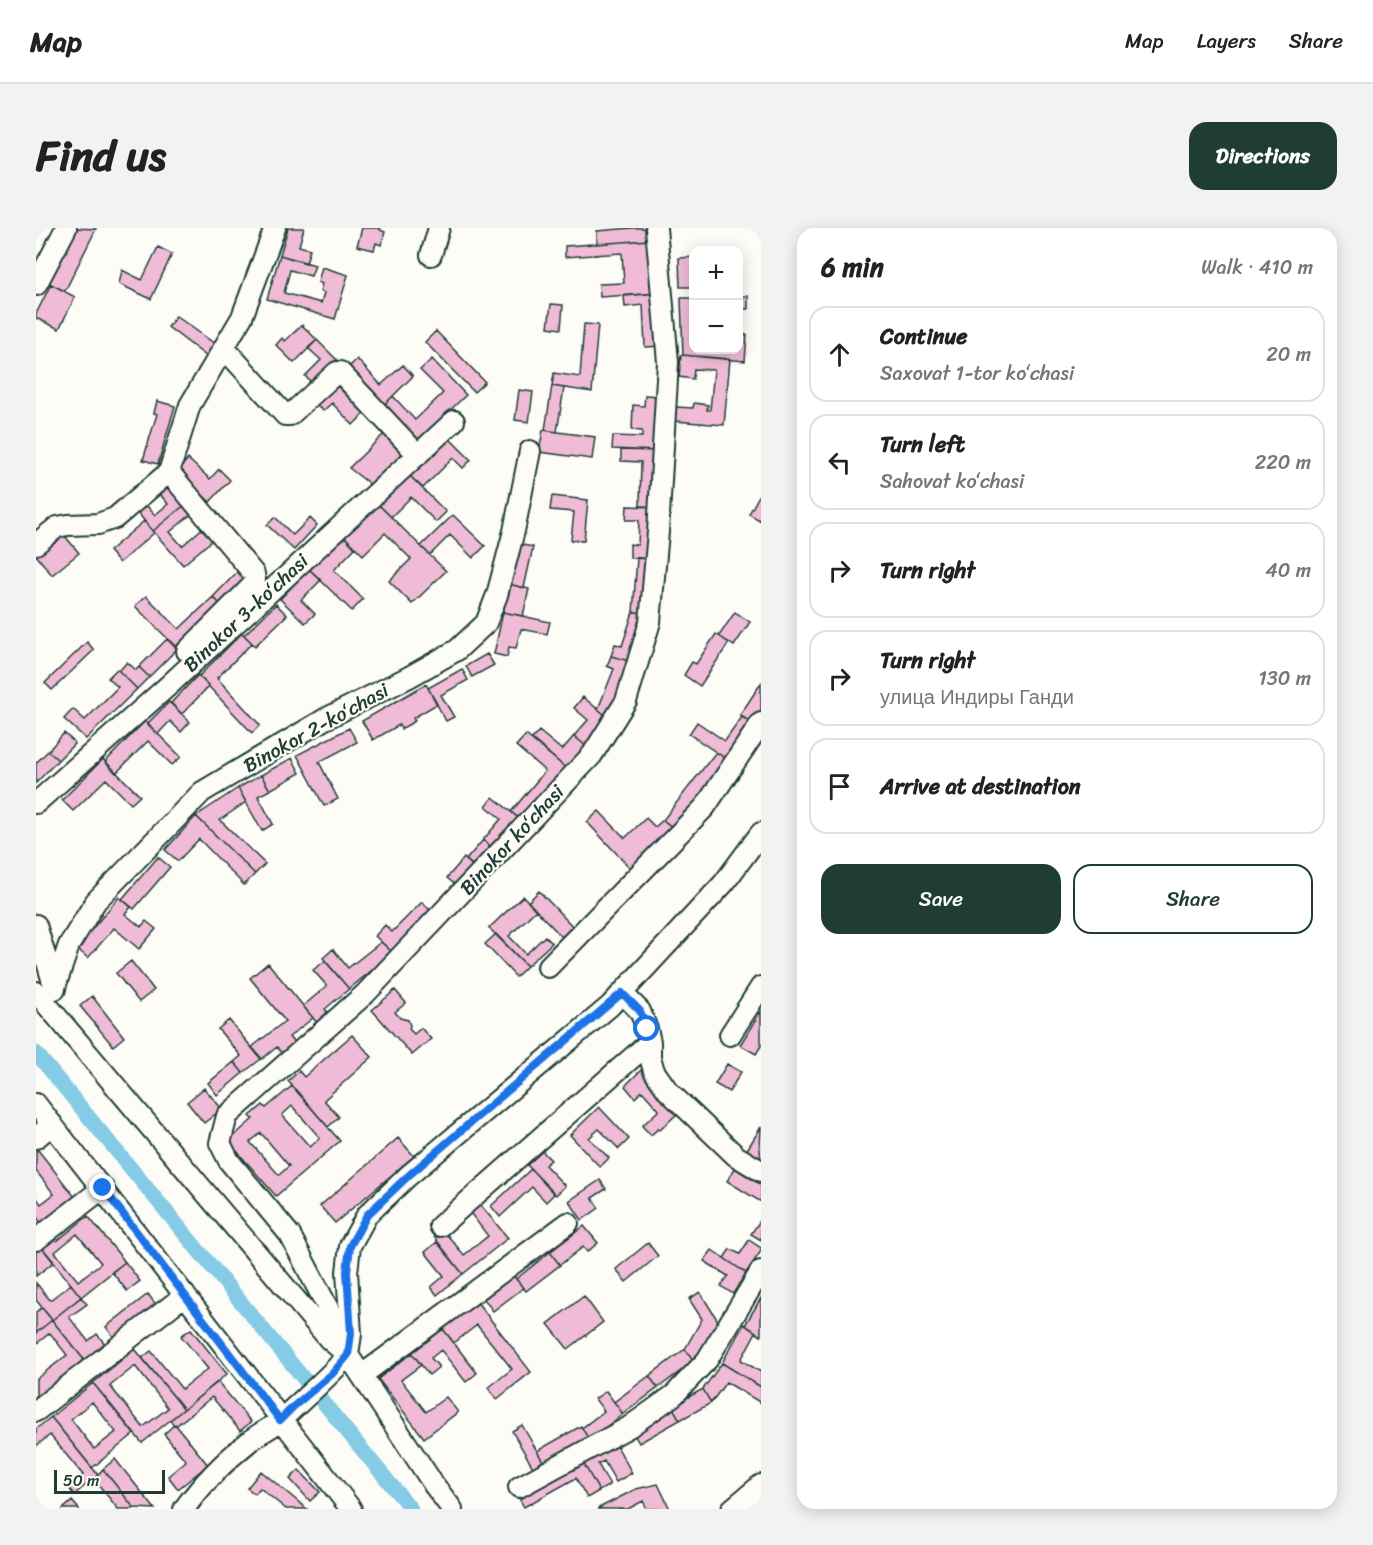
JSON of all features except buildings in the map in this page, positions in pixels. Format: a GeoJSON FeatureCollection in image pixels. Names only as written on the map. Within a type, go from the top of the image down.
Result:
{"type":"FeatureCollection","features":[{"type":"Feature","properties":{"kind":"street"},"geometry":{"type":"LineString","coordinates":[[36,285],[66,228]]}},
{"type":"Feature","properties":{"kind":"street"},"geometry":{"type":"LineString","coordinates":[[36,544],[57,527],[98,524],[115,518],[169,472],[190,405],[242,317],[275,228]]}},
{"type":"Feature","properties":{"kind":"street"},"geometry":{"type":"LineString","coordinates":[[431,255],[439,228]]}},
{"type":"Feature","properties":{"kind":"street","name":"Binokor koʻchasi"},"geometry":{"type":"LineString","coordinates":[[351,1334],[330,1312],[290,1234],[229,1161],[220,1143],[227,1116],[381,977],[592,755],[626,701],[650,622],[658,532],[668,362],[656,228]]}},
{"type":"Feature","properties":{"kind":"street"},"geometry":{"type":"LineString","coordinates":[[224,348],[285,415],[290,415],[337,372],[340,372],[418,455]]}},
{"type":"Feature","properties":{"kind":"street","name":"Binokor 3-koʻchasi"},"geometry":{"type":"LineString","coordinates":[[36,803],[168,686],[454,421]]}},
{"type":"Feature","properties":{"kind":"street","name":"Binokor 2-koʻchasi"},"geometry":{"type":"LineString","coordinates":[[45,989],[96,901],[202,792],[325,719],[457,650],[486,623],[497,595],[514,531],[530,452]]}},
{"type":"Feature","properties":{"kind":"street"},"geometry":{"type":"LineString","coordinates":[[168,686],[160,678],[252,586],[255,580],[254,574],[169,472]]}},
{"type":"Feature","properties":{"kind":"street"},"geometry":{"type":"LineString","coordinates":[[548,967],[705,807],[761,723]]}},
{"type":"Feature","properties":{"kind":"street"},"geometry":{"type":"LineString","coordinates":[[184,1509],[220,1469],[252,1439],[287,1413],[332,1374],[348,1355],[351,1334],[347,1272],[350,1246],[367,1215],[408,1176],[622,993],[724,883],[761,833]]}},
{"type":"Feature","properties":{"kind":"street"},"geometry":{"type":"LineString","coordinates":[[36,925],[45,989],[63,1024],[328,1339],[348,1355],[452,1509]]}},
{"type":"Feature","properties":{"kind":"street"},"geometry":{"type":"LineString","coordinates":[[730,1035],[761,987]]}},
{"type":"Feature","properties":{"kind":"street"},"geometry":{"type":"LineString","coordinates":[[622,993],[640,1011],[647,1029],[654,1071],[668,1091],[735,1156],[761,1171]]}},
{"type":"Feature","properties":{"kind":"street"},"geometry":{"type":"LineString","coordinates":[[440,1226],[650,1042]]}},
{"type":"Feature","properties":{"kind":"street"},"geometry":{"type":"LineString","coordinates":[[36,1104],[185,1295],[287,1413],[351,1509]]}},
{"type":"Feature","properties":{"kind":"street"},"geometry":{"type":"LineString","coordinates":[[36,1138],[52,1124]]}},
{"type":"Feature","properties":{"kind":"street"},"geometry":{"type":"LineString","coordinates":[[36,1240],[103,1188]]}},
{"type":"Feature","properties":{"kind":"street"},"geometry":{"type":"LineString","coordinates":[[362,1375],[568,1223]]}},
{"type":"Feature","properties":{"kind":"street"},"geometry":{"type":"LineString","coordinates":[[519,1487],[629,1427],[674,1395],[707,1360],[761,1271]]}},
{"type":"Feature","properties":{"kind":"street"},"geometry":{"type":"LineString","coordinates":[[36,1411],[185,1295]]}},
{"type":"Feature","properties":{"kind":"street"},"geometry":{"type":"LineString","coordinates":[[732,1509],[761,1485]]}},
{"type":"Feature","properties":{"kind":"waterway"},"geometry":{"type":"LineString","coordinates":[[36,1053],[411,1509]]}},
{"type":"Feature","properties":{"kind":"route"},"geometry":{"type":"LineString","coordinates":[[103,1188],[280,1420],[332,1374],[348,1355],[351,1334],[347,1272],[350,1246],[367,1215],[408,1176],[610,1006],[622,993],[640,1011],[647,1029]]}}]}
